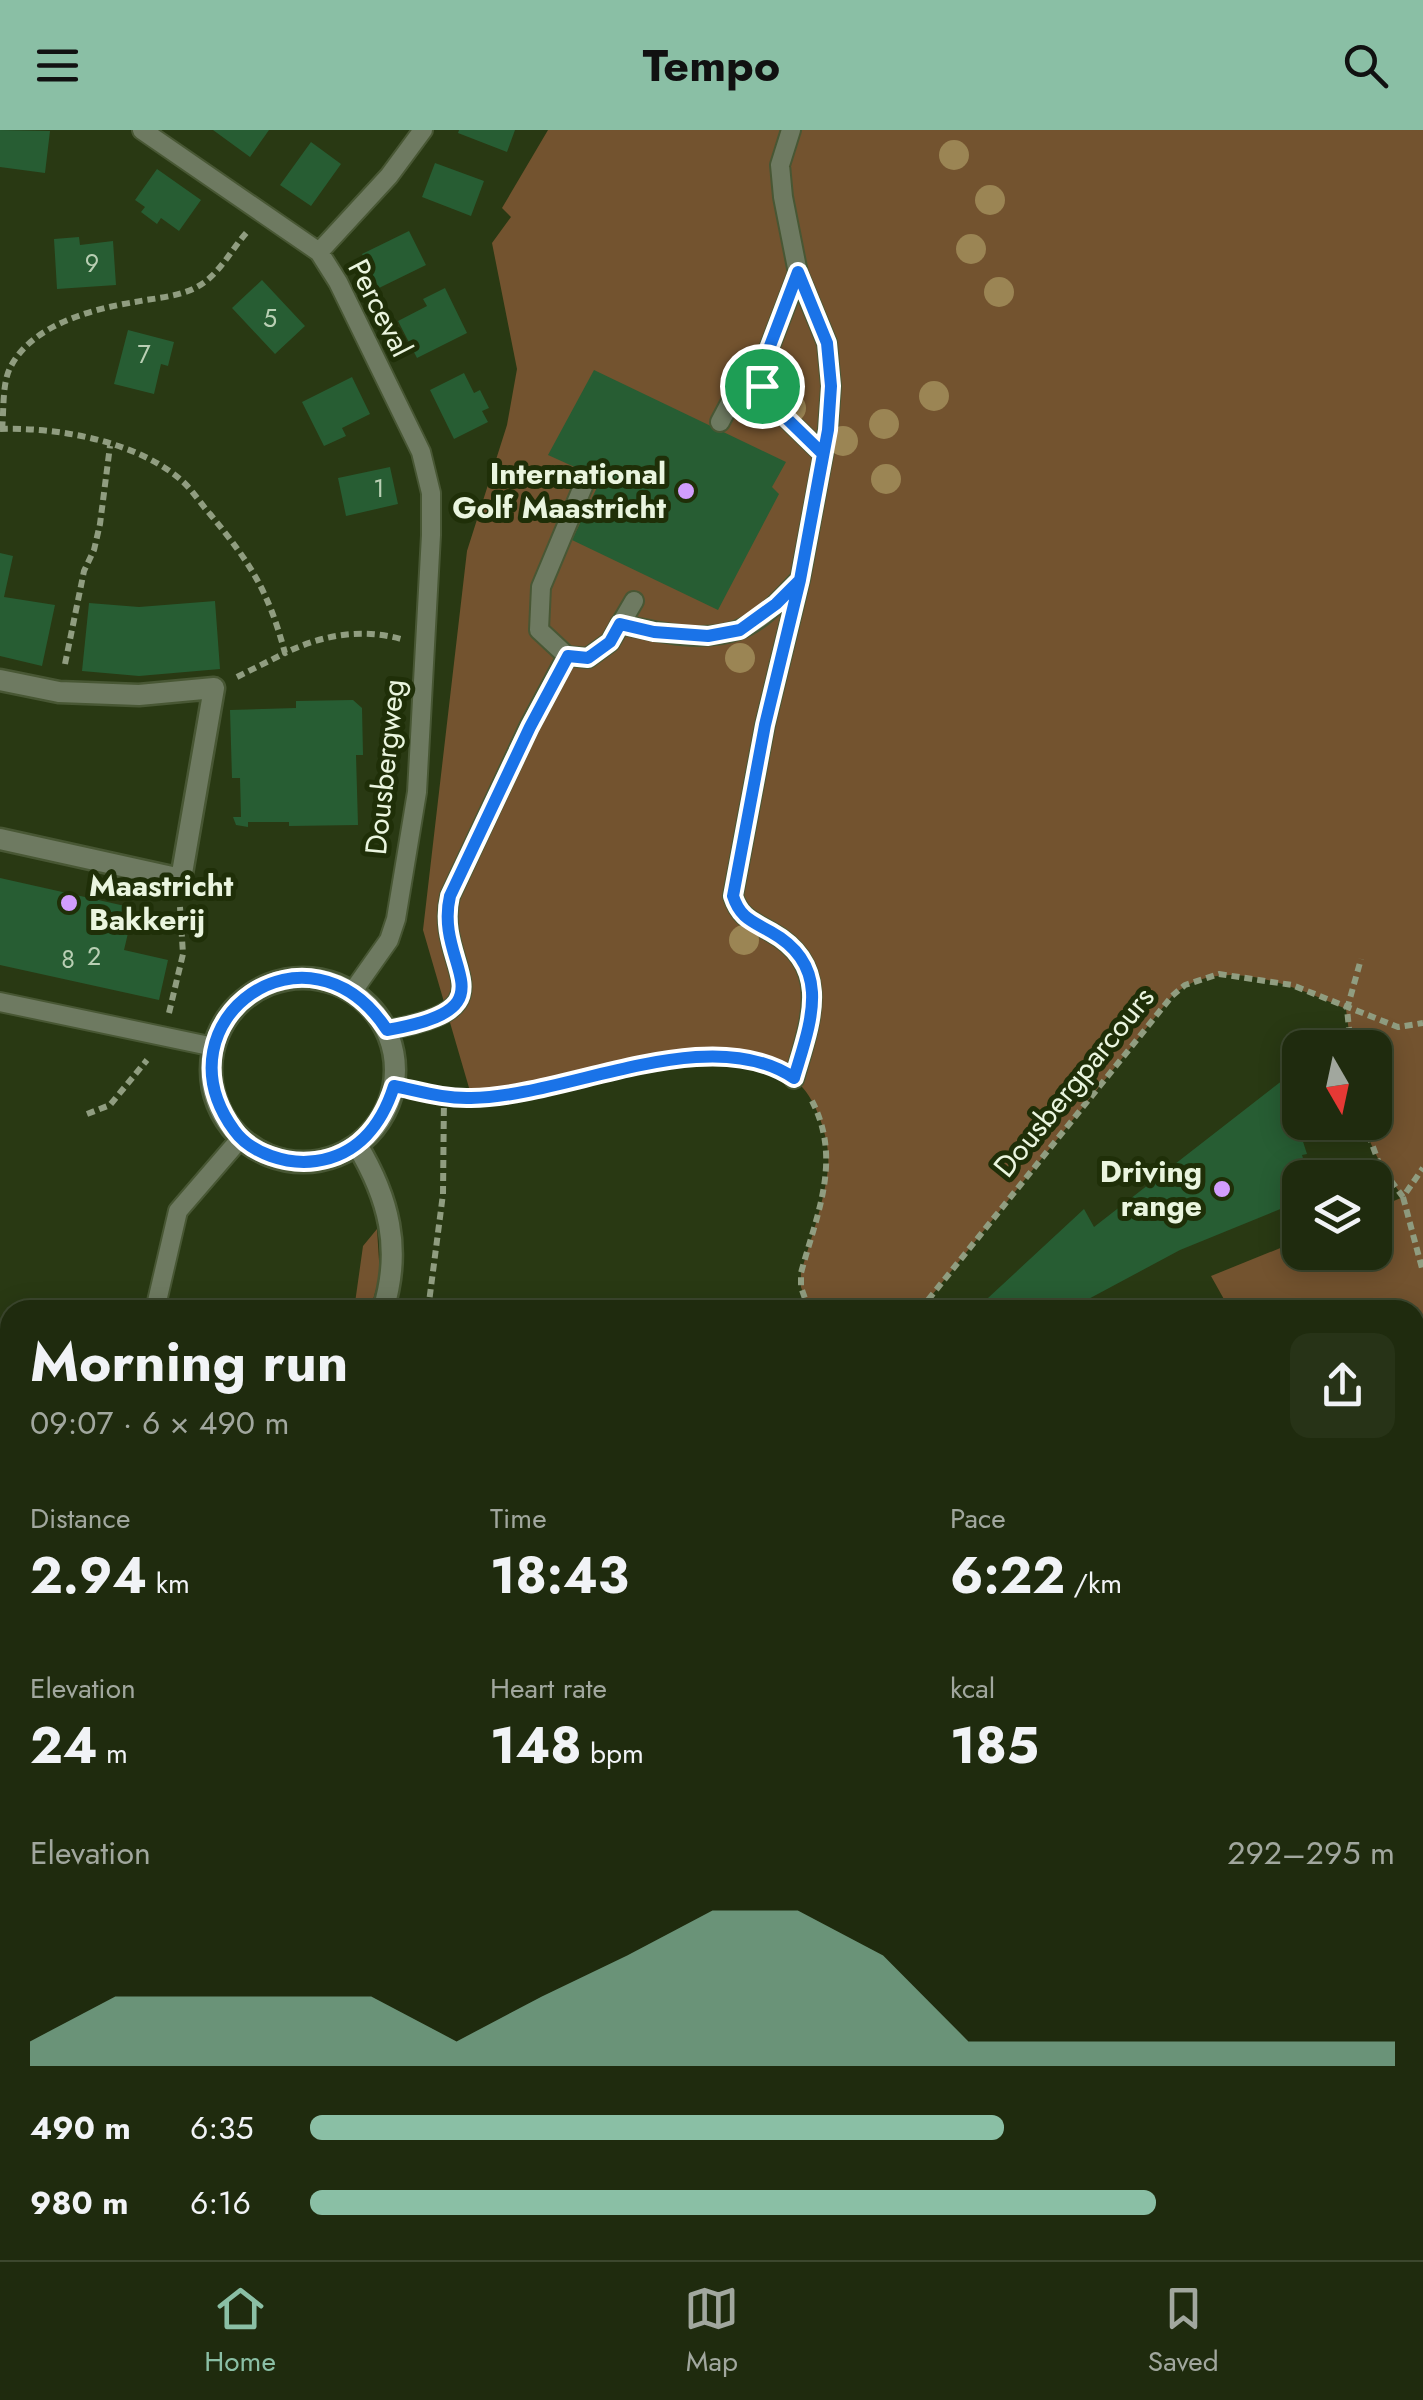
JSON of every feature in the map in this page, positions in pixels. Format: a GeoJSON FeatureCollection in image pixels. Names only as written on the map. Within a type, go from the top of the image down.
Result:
{"type":"FeatureCollection","features":[{"type":"Feature","properties":{"kind":"street"},"geometry":{"type":"LineString","coordinates":[[0,680],[59,692],[139,695],[214,688],[181,879],[0,839]]}},
{"type":"Feature","properties":{"kind":"street"},"geometry":{"type":"LineString","coordinates":[[297,978],[326,980],[352,991],[372,1008],[387,1030],[395,1058],[394,1086],[387,1108],[374,1129],[338,1156],[295,1162],[273,1156],[240,1139],[223,1115],[210,1070],[214,1047],[225,1020],[244,999],[268,984],[297,978]]}},
{"type":"Feature","properties":{"kind":"street"},"geometry":{"type":"LineString","coordinates":[[357,1144],[377,1178],[392,1240],[393,1276],[386,1300]]}},
{"type":"Feature","properties":{"kind":"lane","name":"Perceval"},"geometry":{"type":"LineString","coordinates":[[142,130],[319,252],[338,282],[421,452],[431,493],[431,536]]}},
{"type":"Feature","properties":{"kind":"lane"},"geometry":{"type":"LineString","coordinates":[[319,252],[389,176],[423,130]]}},
{"type":"Feature","properties":{"kind":"lane"},"geometry":{"type":"LineString","coordinates":[[791,130],[780,165],[798,272],[827,343],[831,386],[800,580],[765,725],[733,896],[738,912],[797,950],[810,972],[813,1013],[794,1078]]}},
{"type":"Feature","properties":{"kind":"lane"},"geometry":{"type":"LineString","coordinates":[[798,272],[762,367],[762,386],[778,410],[823,454]]}},
{"type":"Feature","properties":{"kind":"lane"},"geometry":{"type":"LineString","coordinates":[[720,422],[745,375],[762,367]]}},
{"type":"Feature","properties":{"kind":"lane"},"geometry":{"type":"LineString","coordinates":[[587,477],[541,588],[539,630],[568,656],[588,658],[610,642],[634,601]]}},
{"type":"Feature","properties":{"kind":"lane","name":"Dousbergweg"},"geometry":{"type":"LineString","coordinates":[[352,991],[389,940],[400,906],[417,792],[431,536]]}},
{"type":"Feature","properties":{"kind":"lane"},"geometry":{"type":"LineString","coordinates":[[620,624],[654,632],[708,636],[740,630],[776,604],[800,580]]}},
{"type":"Feature","properties":{"kind":"lane"},"geometry":{"type":"LineString","coordinates":[[387,1030],[422,1024],[445,1014],[456,1003],[462,974],[448,926],[450,896],[568,656]]}},
{"type":"Feature","properties":{"kind":"lane"},"geometry":{"type":"LineString","coordinates":[[0,1002],[214,1047]]}},
{"type":"Feature","properties":{"kind":"lane"},"geometry":{"type":"LineString","coordinates":[[157,1300],[178,1211],[240,1139]]}},
{"type":"Feature","properties":{"kind":"path"},"geometry":{"type":"LineString","coordinates":[[265,213],[212,276],[196,288],[76,317],[42,334],[20,352],[8,371],[1,429],[64,430],[130,449],[180,479],[248,561],[273,611],[285,654]]}},
{"type":"Feature","properties":{"kind":"path"},"geometry":{"type":"LineString","coordinates":[[59,692],[84,572],[100,524],[110,446]]}},
{"type":"Feature","properties":{"kind":"path"},"geometry":{"type":"LineString","coordinates":[[214,688],[316,638],[377,632],[427,646]]}},
{"type":"Feature","properties":{"kind":"path"},"geometry":{"type":"LineString","coordinates":[[1350,1030],[1347,1009],[1361,959]]}},
{"type":"Feature","properties":{"kind":"path","name":"Dousbergparcours"},"geometry":{"type":"LineString","coordinates":[[928,1300],[1185,985],[1219,974],[1255,979],[1292,985],[1398,1027],[1423,1023]]}},
{"type":"Feature","properties":{"kind":"path"},"geometry":{"type":"LineString","coordinates":[[394,1086],[472,1098],[726,1055],[778,1068],[794,1078],[813,1102],[828,1151],[828,1170],[800,1273],[806,1300]]}},
{"type":"Feature","properties":{"kind":"path"},"geometry":{"type":"LineString","coordinates":[[429,1300],[443,1194],[444,1096]]}},
{"type":"Feature","properties":{"kind":"path"},"geometry":{"type":"LineString","coordinates":[[1371,1140],[1380,1166],[1403,1197],[1423,1272]]}},
{"type":"Feature","properties":{"kind":"path"},"geometry":{"type":"LineString","coordinates":[[1403,1197],[1423,1168]]}},
{"type":"Feature","properties":{"kind":"shaded area"},"geometry":{"type":"Polygon","coordinates":[[[548,130],[1423,130],[1423,1300],[1224,1300],[1211,1276],[1282,1247],[1282,1270],[1392,1270],[1392,1202],[1403,1197],[1392,1180],[1392,1160],[1379,1160],[1370,1140],[1392,1140],[1392,1030],[1349,1030],[1346,1009],[1304,991],[1258,978],[1213,977],[1191,983],[1172,996],[928,1300],[806,1300],[801,1273],[823,1195],[827,1146],[816,1109],[797,1082],[771,1065],[706,1056],[669,1060],[472,1098],[423,930],[467,551],[507,425],[517,369],[492,243],[511,217],[502,208],[548,130]]]}},
{"type":"Feature","properties":{"kind":"shaded area"},"geometry":{"type":"Polygon","coordinates":[[[377,1229],[380,1276],[373,1300],[355,1300],[363,1246],[377,1229]]]}},
{"type":"Feature","properties":{"kind":"building"},"geometry":{"type":"Polygon","coordinates":[[[0,130],[50,131],[45,173],[0,167],[0,130]]]}},
{"type":"Feature","properties":{"kind":"building"},"geometry":{"type":"Polygon","coordinates":[[[213,130],[269,130],[250,157],[213,130]]]}},
{"type":"Feature","properties":{"kind":"building"},"geometry":{"type":"Polygon","coordinates":[[[515,130],[507,152],[458,133],[515,130]]]}},
{"type":"Feature","properties":{"kind":"building"},"geometry":{"type":"Polygon","coordinates":[[[311,142],[341,164],[311,206],[280,185],[311,142]]]}},
{"type":"Feature","properties":{"kind":"building"},"geometry":{"type":"Polygon","coordinates":[[[435,163],[484,181],[471,216],[422,197],[435,163]]]}},
{"type":"Feature","properties":{"kind":"building"},"geometry":{"type":"Polygon","coordinates":[[[157,169],[201,200],[179,231],[161,218],[157,224],[141,212],[145,207],[135,200],[157,169]]]}},
{"type":"Feature","properties":{"kind":"building"},"geometry":{"type":"Polygon","coordinates":[[[409,231],[426,265],[379,288],[362,254],[409,231]]]}},
{"type":"Feature","properties":{"kind":"building"},"geometry":{"type":"Polygon","coordinates":[[[79,237],[80,245],[113,241],[116,285],[57,289],[54,239],[79,237]]]}},
{"type":"Feature","properties":{"kind":"building"},"geometry":{"type":"Polygon","coordinates":[[[262,280],[305,326],[275,354],[232,308],[262,280]]]}},
{"type":"Feature","properties":{"kind":"building"},"geometry":{"type":"Polygon","coordinates":[[[445,288],[467,333],[417,358],[398,321],[427,306],[423,299],[445,288]]]}},
{"type":"Feature","properties":{"kind":"building"},"geometry":{"type":"Polygon","coordinates":[[[128,330],[174,342],[168,366],[161,364],[154,394],[114,384],[128,330]]]}},
{"type":"Feature","properties":{"kind":"building","name":"International Golf Maastricht"},"geometry":{"type":"Polygon","coordinates":[[[594,370],[786,462],[772,487],[779,494],[718,610],[572,540],[601,479],[548,455],[594,370]]]}},
{"type":"Feature","properties":{"kind":"building"},"geometry":{"type":"Polygon","coordinates":[[[464,373],[474,393],[480,390],[489,408],[482,411],[488,422],[454,439],[430,390],[464,373]]]}},
{"type":"Feature","properties":{"kind":"building"},"geometry":{"type":"Polygon","coordinates":[[[352,377],[370,414],[342,428],[346,436],[324,446],[302,402],[352,377]]]}},
{"type":"Feature","properties":{"kind":"building"},"geometry":{"type":"Polygon","coordinates":[[[390,467],[398,504],[346,516],[338,478],[390,467]]]}},
{"type":"Feature","properties":{"kind":"building"},"geometry":{"type":"Polygon","coordinates":[[[0,553],[13,556],[4,597],[55,605],[42,666],[0,656],[0,553]]]}},
{"type":"Feature","properties":{"kind":"building"},"geometry":{"type":"Polygon","coordinates":[[[215,601],[220,669],[139,676],[82,671],[89,603],[139,607],[215,601]]]}},
{"type":"Feature","properties":{"kind":"building"},"geometry":{"type":"Polygon","coordinates":[[[353,700],[362,708],[363,755],[356,755],[358,825],[236,825],[233,817],[241,817],[240,778],[232,778],[230,710],[296,708],[296,701],[353,700]]]}},
{"type":"Feature","properties":{"kind":"building"},"geometry":{"type":"Polygon","coordinates":[[[0,878],[134,908],[124,950],[168,960],[159,1000],[0,965],[0,878]]]}},
{"type":"Feature","properties":{"kind":"building","name":"Driving range"},"geometry":{"type":"Polygon","coordinates":[[[1282,1081],[1282,1140],[1302,1140],[1307,1154],[1302,1155],[1304,1160],[1282,1160],[1282,1208],[1180,1250],[1087,1300],[986,1300],[1084,1209],[1094,1227],[1282,1081]]]}},
{"type":"Feature","properties":{"kind":"place","name":"International Golf Maastricht"},"geometry":{"type":"Point","coordinates":[686,491]}},
{"type":"Feature","properties":{"kind":"place","name":"Maastricht Bakkerij"},"geometry":{"type":"Point","coordinates":[69,903]}},
{"type":"Feature","properties":{"kind":"place","name":"Driving range"},"geometry":{"type":"Point","coordinates":[1222,1189]}},
{"type":"Feature","properties":{"kind":"route"},"geometry":{"type":"LineString","coordinates":[[762,386],[762,367],[798,272],[827,343],[831,386],[828,430],[800,580],[765,725],[733,896],[738,912],[797,950],[810,972],[813,1013],[794,1078],[755,1060],[726,1055],[690,1058],[472,1098],[394,1086],[374,1129],[338,1156],[295,1162],[240,1139],[223,1115],[210,1070],[225,1020],[244,999],[268,984],[297,978],[326,980],[352,991],[372,1008],[387,1030],[422,1024],[445,1014],[456,1003],[462,974],[448,926],[450,896],[568,656],[588,658],[610,642],[620,624],[654,632],[708,636],[740,630],[776,604],[800,580],[823,454],[778,410],[762,386]]}}]}
